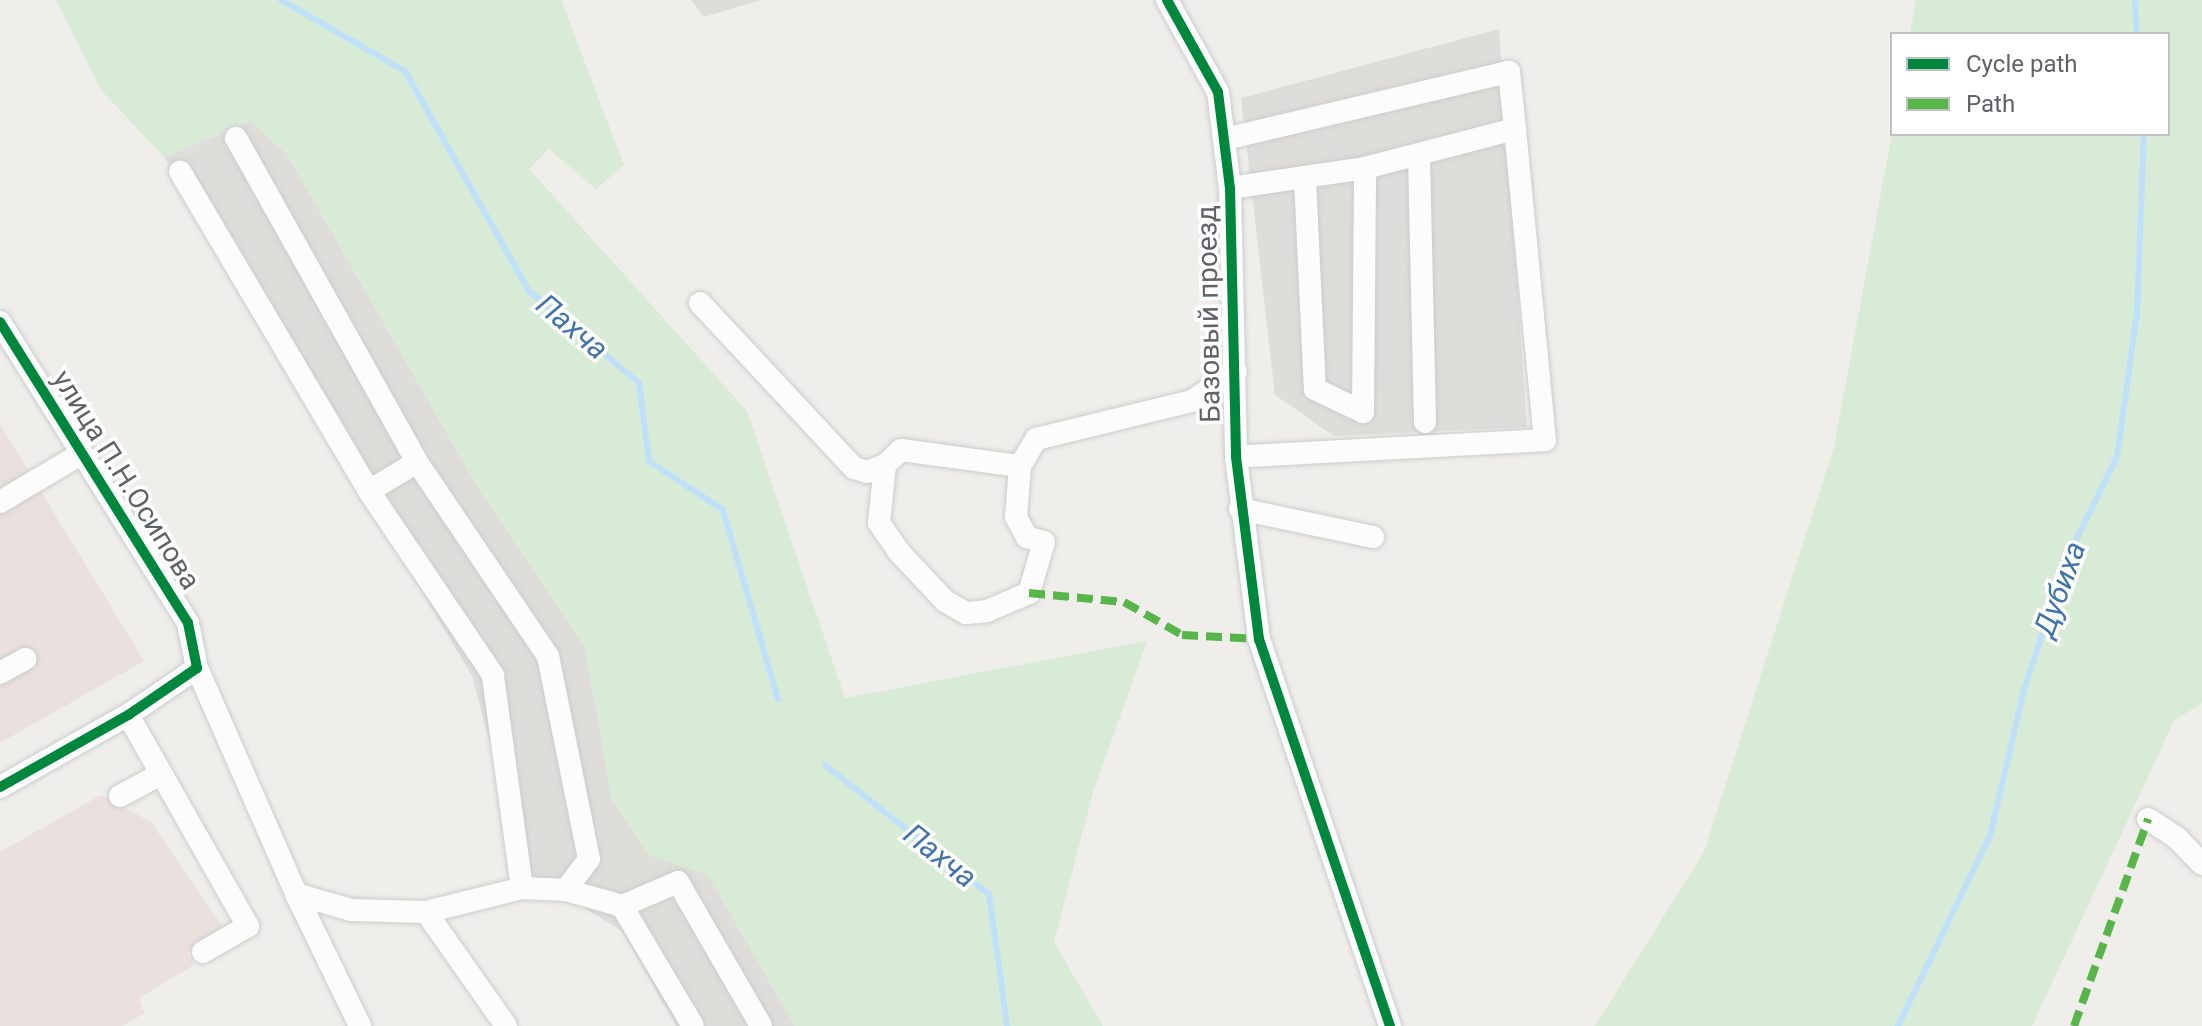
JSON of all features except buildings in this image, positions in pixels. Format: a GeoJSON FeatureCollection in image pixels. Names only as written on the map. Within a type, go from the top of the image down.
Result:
{"type":"FeatureCollection","features":[{"type":"Feature","properties":{"kind":"street","name":"Базовый проезд"},"geometry":{"type":"LineString","coordinates":[[1167,0],[1218,92],[1225,139],[1230,188],[1236,457],[1240,509],[1259,639],[1390,1026]]}},
{"type":"Feature","properties":{"kind":"street"},"geometry":{"type":"LineString","coordinates":[[1225,139],[1509,72],[1545,440],[1236,457]]}},
{"type":"Feature","properties":{"kind":"street"},"geometry":{"type":"LineString","coordinates":[[1230,188],[1305,179],[1419,157],[1515,129]]}},
{"type":"Feature","properties":{"kind":"street"},"geometry":{"type":"LineString","coordinates":[[236,138],[417,462],[548,656],[589,859],[566,890]]}},
{"type":"Feature","properties":{"kind":"street"},"geometry":{"type":"LineString","coordinates":[[1419,157],[1425,422]]}},
{"type":"Feature","properties":{"kind":"street"},"geometry":{"type":"LineString","coordinates":[[1305,179],[1315,389],[1363,412],[1365,168]]}},
{"type":"Feature","properties":{"kind":"street"},"geometry":{"type":"LineString","coordinates":[[180,172],[369,491],[493,675],[522,888]]}},
{"type":"Feature","properties":{"kind":"street"},"geometry":{"type":"LineString","coordinates":[[700,303],[854,468],[867,472],[885,465],[901,450],[1020,466]]}},
{"type":"Feature","properties":{"kind":"street","name":"улица П.Н.Осипова"},"geometry":{"type":"LineString","coordinates":[[0,322],[188,623],[197,668],[296,894],[360,1026]]}},
{"type":"Feature","properties":{"kind":"street"},"geometry":{"type":"LineString","coordinates":[[885,465],[879,523],[945,601],[966,613],[987,611],[1029,593],[1044,542],[1027,537],[1016,517],[1020,466],[1036,439],[1192,401],[1236,371]]}},
{"type":"Feature","properties":{"kind":"street"},"geometry":{"type":"LineString","coordinates":[[0,502],[81,454]]}},
{"type":"Feature","properties":{"kind":"street"},"geometry":{"type":"LineString","coordinates":[[369,491],[417,462]]}},
{"type":"Feature","properties":{"kind":"street"},"geometry":{"type":"LineString","coordinates":[[1240,509],[1373,537]]}},
{"type":"Feature","properties":{"kind":"street"},"geometry":{"type":"LineString","coordinates":[[0,673],[25,659]]}},
{"type":"Feature","properties":{"kind":"street"},"geometry":{"type":"LineString","coordinates":[[0,787],[128,715],[197,668]]}},
{"type":"Feature","properties":{"kind":"street"},"geometry":{"type":"LineString","coordinates":[[128,715],[159,775],[248,926],[203,952]]}},
{"type":"Feature","properties":{"kind":"street"},"geometry":{"type":"LineString","coordinates":[[120,796],[159,775]]}},
{"type":"Feature","properties":{"kind":"street"},"geometry":{"type":"LineString","coordinates":[[2148,819],[2177,838],[2202,864]]}},
{"type":"Feature","properties":{"kind":"street"},"geometry":{"type":"LineString","coordinates":[[296,894],[351,910],[426,912],[522,888],[566,890],[622,906],[678,882],[761,1026]]}},
{"type":"Feature","properties":{"kind":"street"},"geometry":{"type":"LineString","coordinates":[[622,906],[693,1026]]}},
{"type":"Feature","properties":{"kind":"street"},"geometry":{"type":"LineString","coordinates":[[426,912],[506,1026]]}},
{"type":"Feature","properties":{"kind":"shaded area"},"geometry":{"type":"Polygon","coordinates":[[[691,0],[762,0],[704,17],[691,0]]]}},
{"type":"Feature","properties":{"kind":"shaded area"},"geometry":{"type":"Polygon","coordinates":[[[1499,29],[1527,427],[1334,436],[1275,395],[1241,98],[1499,29]]]}},
{"type":"Feature","properties":{"kind":"shaded area"},"geometry":{"type":"Polygon","coordinates":[[[251,121],[287,154],[476,484],[585,647],[612,799],[649,855],[708,875],[795,1026],[676,1026],[622,931],[525,871],[472,676],[164,157],[251,121]]]}},
{"type":"Feature","properties":{"kind":"shaded area"},"geometry":{"type":"Polygon","coordinates":[[[0,424],[144,661],[0,743],[0,424]]]}},
{"type":"Feature","properties":{"kind":"shaded area"},"geometry":{"type":"Polygon","coordinates":[[[101,795],[151,822],[224,929],[187,953],[194,965],[139,998],[145,1013],[122,1026],[0,1026],[0,852],[101,795]]]}},
{"type":"Feature","properties":{"kind":"green space"},"geometry":{"type":"Polygon","coordinates":[[[56,0],[561,0],[624,165],[596,189],[549,149],[529,169],[747,411],[845,698],[1147,641],[1093,792],[1054,942],[1103,1026],[795,1026],[708,875],[649,855],[612,799],[585,647],[476,484],[287,154],[251,121],[164,157],[101,90],[56,0]]]}},
{"type":"Feature","properties":{"kind":"green space"},"geometry":{"type":"Polygon","coordinates":[[[1916,0],[2202,0],[2202,703],[2174,721],[2032,1026],[1595,1026],[1704,852],[1834,447],[1891,136],[2170,136],[2170,32],[1910,32],[1916,0]]]}},
{"type":"Feature","properties":{"kind":"waterway","name":"Пахча"},"geometry":{"type":"LineString","coordinates":[[281,0],[405,71],[529,291],[639,383],[649,461],[723,510],[778,699]]}},
{"type":"Feature","properties":{"kind":"waterway","name":"Дубиха"},"geometry":{"type":"LineString","coordinates":[[2135,0],[2137,32]]}},
{"type":"Feature","properties":{"kind":"waterway","name":"Дубиха"},"geometry":{"type":"LineString","coordinates":[[1898,1026],[1990,836],[2024,690],[2068,556],[2117,457],[2137,313],[2144,136]]}},
{"type":"Feature","properties":{"kind":"waterway","name":"Пахча"},"geometry":{"type":"LineString","coordinates":[[825,765],[989,894],[1007,1026]]}},
{"type":"Feature","properties":{"kind":"marked path"},"geometry":{"type":"LineString","coordinates":[[1029,593],[1124,602],[1182,635],[1259,639]]}},
{"type":"Feature","properties":{"kind":"marked path"},"geometry":{"type":"LineString","coordinates":[[2074,1026],[2148,819]]}},
{"type":"Feature","properties":{"kind":"cycle path"},"geometry":{"type":"LineString","coordinates":[[1167,0],[1218,92],[1230,188],[1236,457],[1259,639],[1390,1026]]}},
{"type":"Feature","properties":{"kind":"cycle path"},"geometry":{"type":"LineString","coordinates":[[0,322],[188,623],[197,668],[128,715],[0,787]]}}]}
